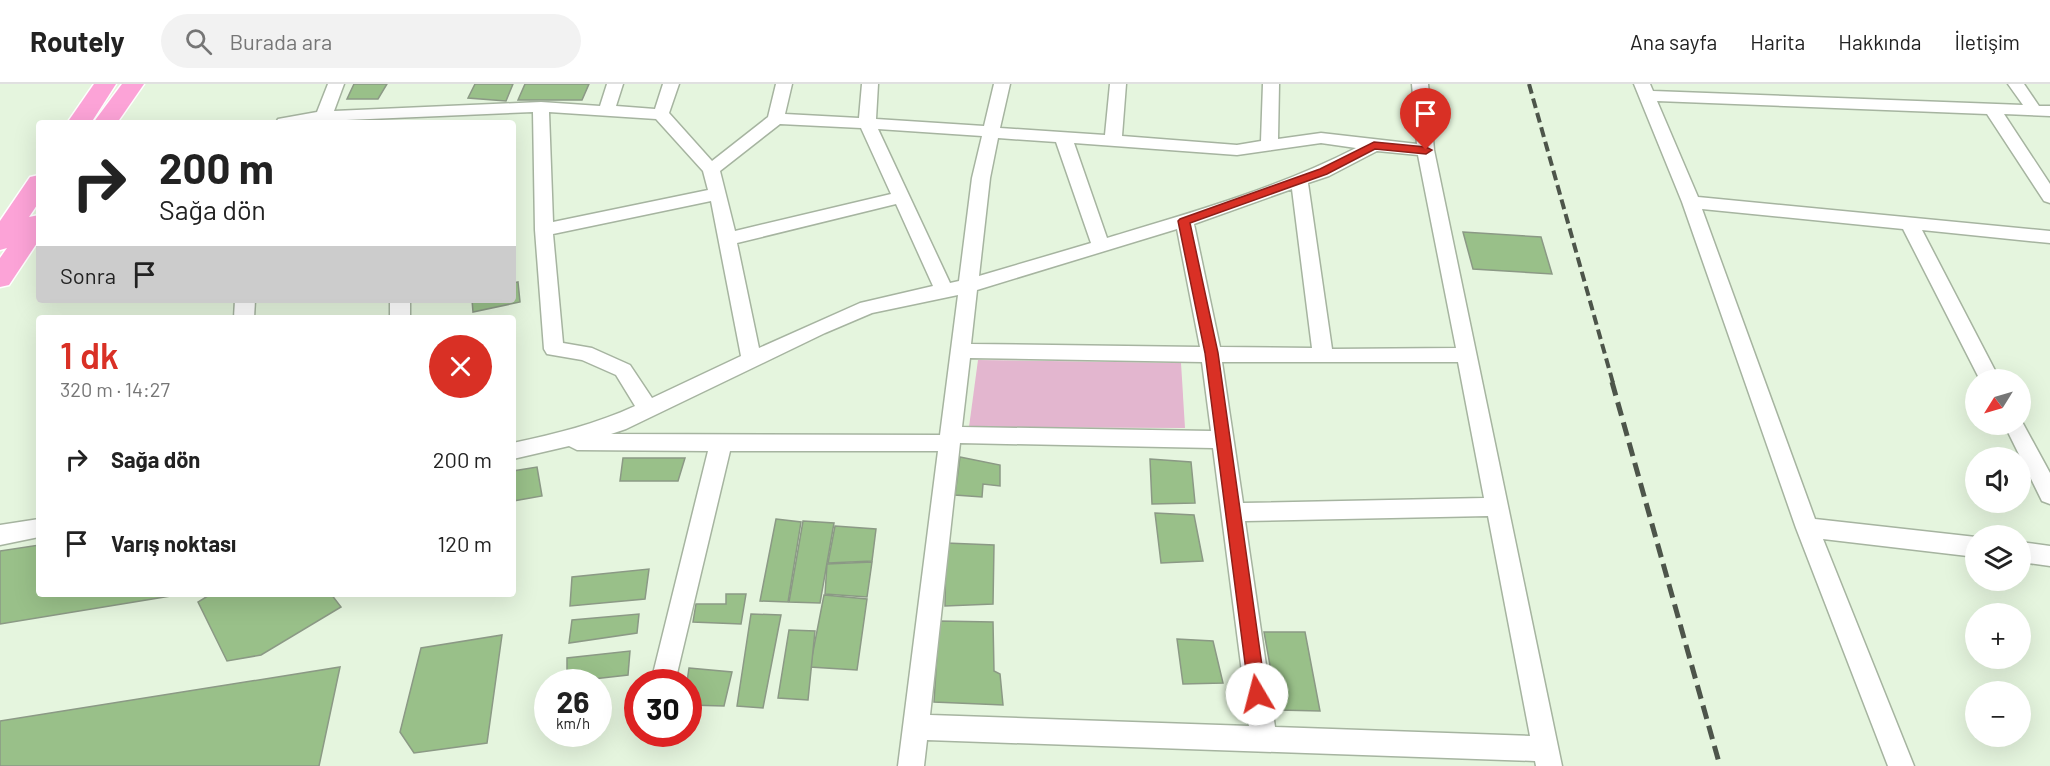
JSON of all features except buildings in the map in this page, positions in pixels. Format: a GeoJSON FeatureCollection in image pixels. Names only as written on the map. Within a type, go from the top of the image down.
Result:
{"type":"FeatureCollection","features":[{"type":"Feature","properties":{"kind":"highway"},"geometry":{"type":"LineString","coordinates":[[81,120],[105,84]]}},
{"type":"Feature","properties":{"kind":"highway"},"geometry":{"type":"LineString","coordinates":[[107,120],[133,84]]}},
{"type":"Feature","properties":{"kind":"highway"},"geometry":{"type":"LineString","coordinates":[[0,241],[36,187]]}},
{"type":"Feature","properties":{"kind":"highway"},"geometry":{"type":"LineString","coordinates":[[0,278],[36,224]]}},
{"type":"Feature","properties":{"kind":"street"},"geometry":{"type":"LineString","coordinates":[[324,116],[336,84]]}},
{"type":"Feature","properties":{"kind":"street"},"geometry":{"type":"LineString","coordinates":[[606,112],[615,84]]}},
{"type":"Feature","properties":{"kind":"street"},"geometry":{"type":"LineString","coordinates":[[661,114],[671,84]]}},
{"type":"Feature","properties":{"kind":"street"},"geometry":{"type":"LineString","coordinates":[[711,170],[776,119],[784,84]]}},
{"type":"Feature","properties":{"kind":"street"},"geometry":{"type":"LineString","coordinates":[[870,84],[867,123],[944,290]]}},
{"type":"Feature","properties":{"kind":"street"},"geometry":{"type":"LineString","coordinates":[[911,766],[981,178],[1002,84]]}},
{"type":"Feature","properties":{"kind":"street"},"geometry":{"type":"LineString","coordinates":[[1113,140],[1118,84]]}},
{"type":"Feature","properties":{"kind":"street"},"geometry":{"type":"LineString","coordinates":[[1269,145],[1271,84]]}},
{"type":"Feature","properties":{"kind":"street"},"geometry":{"type":"LineString","coordinates":[[914,727],[1264,739],[1547,757],[1426,150],[1420,84]]}},
{"type":"Feature","properties":{"kind":"street"},"geometry":{"type":"LineString","coordinates":[[1791,84],[1800,102]]}},
{"type":"Feature","properties":{"kind":"street"},"geometry":{"type":"LineString","coordinates":[[2016,84],[2042,111]]}},
{"type":"Feature","properties":{"kind":"street"},"geometry":{"type":"LineString","coordinates":[[1901,766],[1807,528],[1691,202],[1645,90],[1800,102],[2042,111]]}},
{"type":"Feature","properties":{"kind":"street"},"geometry":{"type":"LineString","coordinates":[[301,120],[324,116],[394,118],[541,107],[661,114],[711,170],[718,194],[752,361]]}},
{"type":"Feature","properties":{"kind":"street"},"geometry":{"type":"LineString","coordinates":[[541,107],[544,230],[554,349],[585,353],[623,370],[648,410]]}},
{"type":"Feature","properties":{"kind":"street"},"geometry":{"type":"LineString","coordinates":[[1992,108],[2050,197]]}},
{"type":"Feature","properties":{"kind":"street"},"geometry":{"type":"LineString","coordinates":[[776,119],[867,123],[1237,150],[1321,138],[1374,146],[1426,150]]}},
{"type":"Feature","properties":{"kind":"street"},"geometry":{"type":"LineString","coordinates":[[1063,137],[1101,246]]}},
{"type":"Feature","properties":{"kind":"street"},"geometry":{"type":"LineString","coordinates":[[516,450],[556,442],[619,423],[818,328],[867,308],[968,286],[1184,221],[1323,172],[1374,146]]}},
{"type":"Feature","properties":{"kind":"street"},"geometry":{"type":"LineString","coordinates":[[1299,180],[1323,356]]}},
{"type":"Feature","properties":{"kind":"street"},"geometry":{"type":"LineString","coordinates":[[544,230],[718,194]]}},
{"type":"Feature","properties":{"kind":"street"},"geometry":{"type":"LineString","coordinates":[[727,239],[901,197]]}},
{"type":"Feature","properties":{"kind":"street"},"geometry":{"type":"LineString","coordinates":[[1691,202],[2050,237]]}},
{"type":"Feature","properties":{"kind":"street"},"geometry":{"type":"LineString","coordinates":[[1184,221],[1211,353],[1264,739]]}},
{"type":"Feature","properties":{"kind":"street"},"geometry":{"type":"LineString","coordinates":[[1909,223],[1984,369]]}},
{"type":"Feature","properties":{"kind":"street"},"geometry":{"type":"LineString","coordinates":[[960,351],[1323,356],[1467,355]]}},
{"type":"Feature","properties":{"kind":"street"},"geometry":{"type":"LineString","coordinates":[[2019,435],[2050,495]]}},
{"type":"Feature","properties":{"kind":"street"},"geometry":{"type":"LineString","coordinates":[[556,442],[721,443],[949,439],[1223,440]]}},
{"type":"Feature","properties":{"kind":"street"},"geometry":{"type":"LineString","coordinates":[[666,669],[721,443]]}},
{"type":"Feature","properties":{"kind":"street"},"geometry":{"type":"LineString","coordinates":[[1233,512],[1497,507]]}},
{"type":"Feature","properties":{"kind":"street"},"geometry":{"type":"LineString","coordinates":[[1807,528],[1965,546]]}},
{"type":"Feature","properties":{"kind":"street"},"geometry":{"type":"LineString","coordinates":[[0,535],[36,529]]}},
{"type":"Feature","properties":{"kind":"street"},"geometry":{"type":"LineString","coordinates":[[2031,553],[2050,555]]}},
{"type":"Feature","properties":{"kind":"shaded area"},"geometry":{"type":"Polygon","coordinates":[[[978,360],[1181,363],[1185,428],[969,427],[978,360]]]}},
{"type":"Feature","properties":{"kind":"railway"},"geometry":{"type":"LineString","coordinates":[[1529,84],[1613,383]]}},
{"type":"Feature","properties":{"kind":"railway"},"geometry":{"type":"LineString","coordinates":[[1612,382],[1720,766]]}},
{"type":"Feature","properties":{"kind":"route"},"geometry":{"type":"LineString","coordinates":[[1257,694],[1211,353],[1184,221],[1323,172],[1374,146],[1426,150]]}}]}
